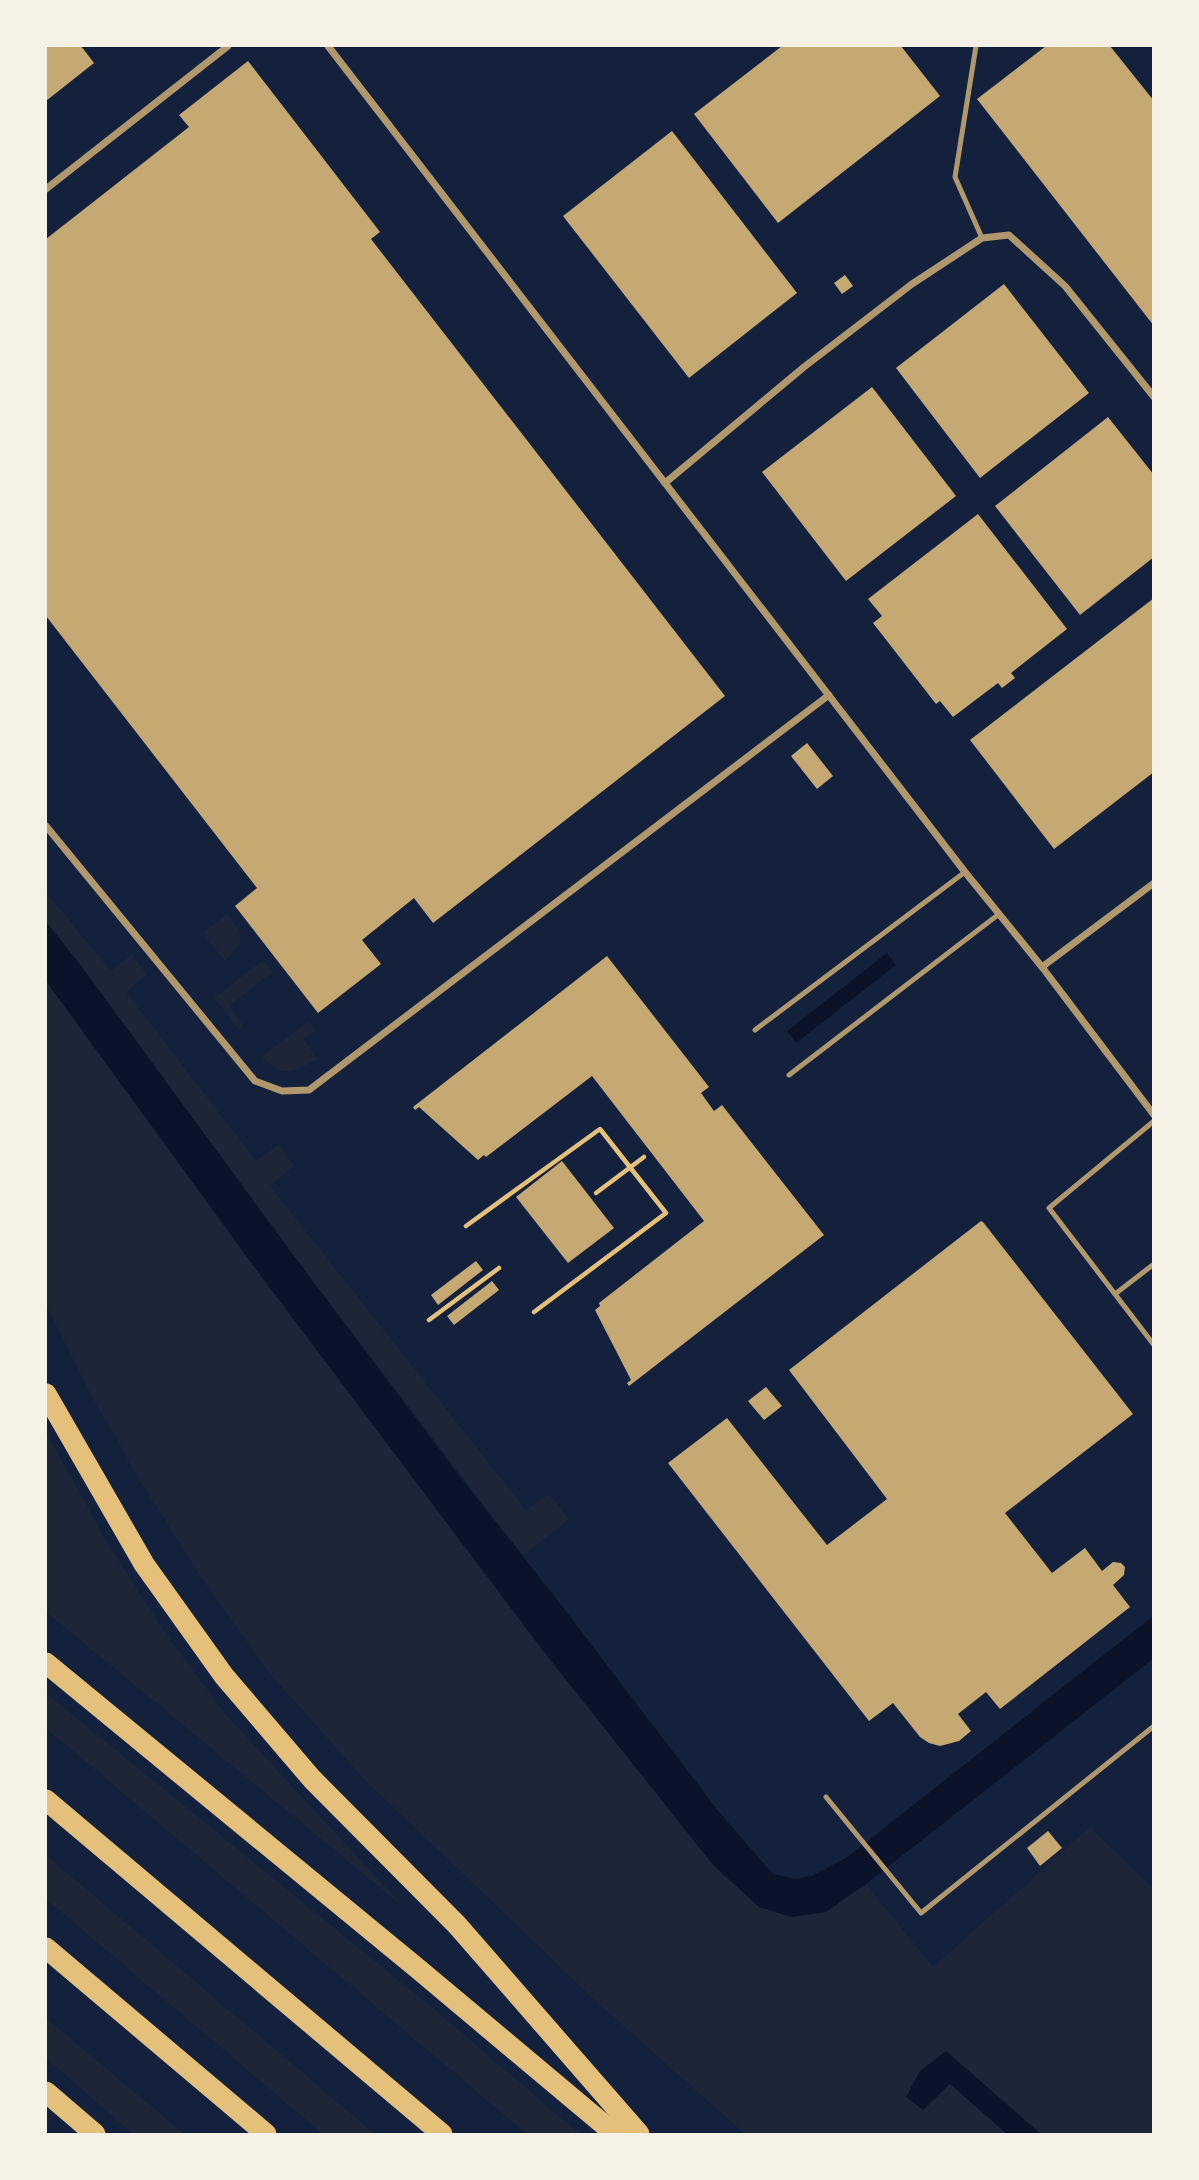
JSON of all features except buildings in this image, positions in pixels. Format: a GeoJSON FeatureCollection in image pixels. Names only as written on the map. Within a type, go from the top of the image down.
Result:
{"type":"FeatureCollection","features":[{"type":"Feature","properties":{"kind":"highway"},"geometry":{"type":"LineString","coordinates":[[46,1394],[144,1564],[224,1676],[312,1779],[457,1925],[639,2134]]}},
{"type":"Feature","properties":{"kind":"highway"},"geometry":{"type":"LineString","coordinates":[[46,1663],[407,1959],[615,2134]]}},
{"type":"Feature","properties":{"kind":"highway"},"geometry":{"type":"LineString","coordinates":[[46,1800],[442,2134]]}},
{"type":"Feature","properties":{"kind":"highway"},"geometry":{"type":"LineString","coordinates":[[46,1948],[266,2134]]}},
{"type":"Feature","properties":{"kind":"highway"},"geometry":{"type":"LineString","coordinates":[[46,2092],[95,2134]]}},
{"type":"Feature","properties":{"kind":"street"},"geometry":{"type":"LineString","coordinates":[[46,189],[228,46]]}},
{"type":"Feature","properties":{"kind":"street"},"geometry":{"type":"LineString","coordinates":[[328,46],[965,872],[1042,967],[1153,1115]]}},
{"type":"Feature","properties":{"kind":"street"},"geometry":{"type":"LineString","coordinates":[[665,483],[804,367],[912,284],[982,238],[1009,235],[1065,286],[1153,397]]}},
{"type":"Feature","properties":{"kind":"street"},"geometry":{"type":"LineString","coordinates":[[46,826],[256,1082],[282,1091],[309,1090],[829,695]]}},
{"type":"Feature","properties":{"kind":"street"},"geometry":{"type":"LineString","coordinates":[[1042,967],[1153,883]]}},
{"type":"Feature","properties":{"kind":"lane"},"geometry":{"type":"LineString","coordinates":[[976,46],[955,177],[982,238]]}},
{"type":"Feature","properties":{"kind":"lane"},"geometry":{"type":"LineString","coordinates":[[755,1030],[965,872]]}},
{"type":"Feature","properties":{"kind":"lane"},"geometry":{"type":"LineString","coordinates":[[789,1075],[999,914]]}},
{"type":"Feature","properties":{"kind":"lane"},"geometry":{"type":"LineString","coordinates":[[1153,1121],[1049,1208],[1153,1345]]}},
{"type":"Feature","properties":{"kind":"lane"},"geometry":{"type":"LineString","coordinates":[[1115,1294],[1153,1264]]}},
{"type":"Feature","properties":{"kind":"lane"},"geometry":{"type":"LineString","coordinates":[[826,1797],[921,1913],[1153,1726]]}},
{"type":"Feature","properties":{"kind":"path"},"geometry":{"type":"LineString","coordinates":[[466,1226],[600,1129],[631,1168],[666,1213],[534,1312]]}},
{"type":"Feature","properties":{"kind":"path"},"geometry":{"type":"LineString","coordinates":[[596,1193],[644,1157]]}},
{"type":"Feature","properties":{"kind":"path"},"geometry":{"type":"LineString","coordinates":[[429,1320],[499,1268]]}},
{"type":"Feature","properties":{"kind":"shaded area"},"geometry":{"type":"Polygon","coordinates":[[[46,892],[111,971],[132,954],[147,975],[126,992],[256,1161],[279,1144],[294,1166],[270,1186],[526,1510],[549,1494],[569,1519],[523,1556],[297,1260],[46,922],[46,892]]]}},
{"type":"Feature","properties":{"kind":"shaded area"},"geometry":{"type":"Polygon","coordinates":[[[227,914],[241,939],[237,949],[224,960],[203,933],[227,914]]]}},
{"type":"Feature","properties":{"kind":"shaded area"},"geometry":{"type":"Polygon","coordinates":[[[46,922],[461,1478],[719,1812],[773,1874],[795,1879],[811,1876],[846,1858],[1153,1616],[1153,1659],[866,1884],[826,1912],[791,1917],[759,1907],[713,1865],[544,1652],[258,1272],[46,981],[46,922]]]}},
{"type":"Feature","properties":{"kind":"shaded area"},"geometry":{"type":"Polygon","coordinates":[[[887,953],[896,965],[796,1043],[787,1031],[887,953]]]}},
{"type":"Feature","properties":{"kind":"shaded area"},"geometry":{"type":"Polygon","coordinates":[[[263,960],[272,972],[229,1006],[243,1025],[239,1029],[214,998],[263,960]]]}},
{"type":"Feature","properties":{"kind":"shaded area"},"geometry":{"type":"Polygon","coordinates":[[[46,981],[258,1272],[544,1652],[791,1917],[826,1912],[866,1884],[933,1967],[1090,1827],[1153,1888],[1153,2134],[745,2134],[600,2005],[364,1779],[271,1675],[201,1577],[139,1479],[88,1389],[46,1305],[46,981]]]}},
{"type":"Feature","properties":{"kind":"shaded area"},"geometry":{"type":"Polygon","coordinates":[[[308,1021],[315,1030],[303,1039],[318,1059],[295,1070],[282,1071],[262,1057],[308,1021]]]}},
{"type":"Feature","properties":{"kind":"shaded area"},"geometry":{"type":"Polygon","coordinates":[[[46,1432],[108,1544],[166,1634],[227,1716],[405,1908],[46,1612],[46,1432]]]}},
{"type":"Feature","properties":{"kind":"shaded area"},"geometry":{"type":"Polygon","coordinates":[[[46,1693],[441,2015],[580,2134],[527,2134],[46,1728],[46,1693]]]}},
{"type":"Feature","properties":{"kind":"shaded area"},"geometry":{"type":"Polygon","coordinates":[[[46,1855],[375,2134],[323,2134],[46,1899],[46,1855]]]}},
{"type":"Feature","properties":{"kind":"shaded area"},"geometry":{"type":"Polygon","coordinates":[[[46,2018],[184,2134],[133,2134],[46,2058],[46,2018]]]}},
{"type":"Feature","properties":{"kind":"shaded area"},"geometry":{"type":"Polygon","coordinates":[[[946,2051],[1041,2134],[1007,2134],[950,2084],[923,2110],[906,2097],[920,2071],[946,2051]]]}}]}
